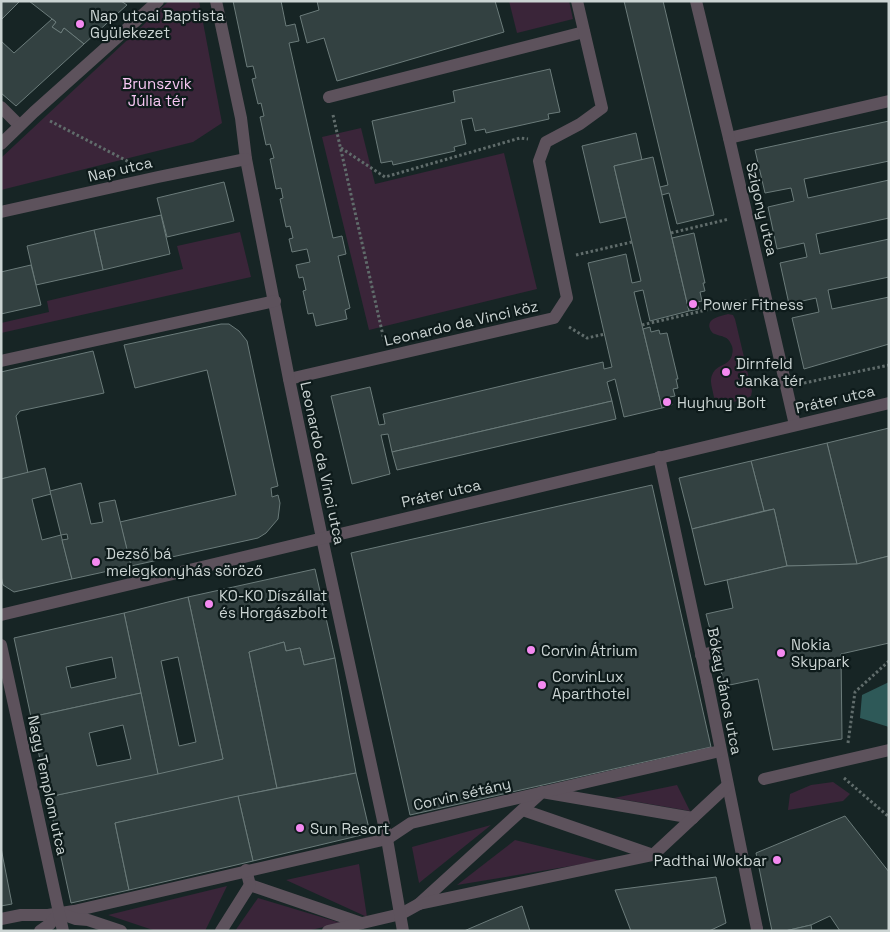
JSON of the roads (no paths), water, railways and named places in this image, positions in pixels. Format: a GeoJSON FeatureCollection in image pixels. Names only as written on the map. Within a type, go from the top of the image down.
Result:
{"type":"FeatureCollection","features":[{"type":"Feature","properties":{"kind":"street"},"geometry":{"type":"LineString","coordinates":[[1,144],[19,125],[158,1]]}},
{"type":"Feature","properties":{"kind":"street","name":"Leonardo da Vinci utca"},"geometry":{"type":"LineString","coordinates":[[216,1],[241,118],[246,159],[289,379],[387,839],[403,931]]}},
{"type":"Feature","properties":{"kind":"street"},"geometry":{"type":"LineString","coordinates":[[329,97],[584,32],[577,1]]}},
{"type":"Feature","properties":{"kind":"street","name":"Szigony utca"},"geometry":{"type":"LineString","coordinates":[[696,1],[795,425]]}},
{"type":"Feature","properties":{"kind":"street","name":"Leonardo da Vinci köz"},"geometry":{"type":"LineString","coordinates":[[289,379],[554,318],[567,298],[540,161],[546,142],[580,124],[602,108],[584,32]]}},
{"type":"Feature","properties":{"kind":"street"},"geometry":{"type":"LineString","coordinates":[[729,138],[889,101]]}},
{"type":"Feature","properties":{"kind":"street"},"geometry":{"type":"LineString","coordinates":[[1,107],[19,125]]}},
{"type":"Feature","properties":{"kind":"street","name":"Nap utca"},"geometry":{"type":"LineString","coordinates":[[1,212],[246,159]]}},
{"type":"Feature","properties":{"kind":"street"},"geometry":{"type":"LineString","coordinates":[[1,361],[275,301]]}},
{"type":"Feature","properties":{"kind":"street","name":"Práter utca"},"geometry":{"type":"LineString","coordinates":[[1,615],[889,403]]}},
{"type":"Feature","properties":{"kind":"street","name":"Bókay János utca"},"geometry":{"type":"LineString","coordinates":[[659,457],[707,681],[757,930]]}},
{"type":"Feature","properties":{"kind":"street","name":"Nagy Templom utca"},"geometry":{"type":"LineString","coordinates":[[1,646],[63,931]]}},
{"type":"Feature","properties":{"kind":"street"},"geometry":{"type":"LineString","coordinates":[[701,655],[716,652]]}},
{"type":"Feature","properties":{"kind":"street"},"geometry":{"type":"LineString","coordinates":[[764,779],[889,750]]}},
{"type":"Feature","properties":{"kind":"street","name":"Corvin sétány"},"geometry":{"type":"LineString","coordinates":[[1,919],[21,915],[48,915],[74,910],[387,839],[411,822],[720,751]]}},
{"type":"Feature","properties":{"kind":"street"},"geometry":{"type":"LineString","coordinates":[[653,855],[727,786]]}},
{"type":"Feature","properties":{"kind":"street","name":"Corvin sétány"},"geometry":{"type":"LineString","coordinates":[[328,931],[401,914],[419,904],[542,792]]}},
{"type":"Feature","properties":{"kind":"street","name":"Corvin sétány"},"geometry":{"type":"LineString","coordinates":[[542,792],[693,818]]}},
{"type":"Feature","properties":{"kind":"street","name":"Corvin sétány"},"geometry":{"type":"LineString","coordinates":[[523,810],[653,855]]}},
{"type":"Feature","properties":{"kind":"street","name":"Corvin sétány"},"geometry":{"type":"LineString","coordinates":[[419,904],[653,855]]}},
{"type":"Feature","properties":{"kind":"street"},"geometry":{"type":"LineString","coordinates":[[221,931],[250,885],[246,870]]}},
{"type":"Feature","properties":{"kind":"street"},"geometry":{"type":"LineString","coordinates":[[250,885],[361,923]]}},
{"type":"Feature","properties":{"kind":"street"},"geometry":{"type":"LineString","coordinates":[[40,931],[50,924],[59,913]]}},
{"type":"Feature","properties":{"kind":"street","name":"Corvin sétány"},"geometry":{"type":"LineString","coordinates":[[59,913],[121,931]]}},
{"type":"Feature","properties":{"kind":"water"},"geometry":{"type":"Polygon","coordinates":[[[889,682],[889,727],[860,718],[862,695],[889,682]]]}},
{"type":"Feature","properties":{"kind":"place","name":"Nap utcai Baptista Gyülekezet"},"geometry":{"type":"Point","coordinates":[80,24]}},
{"type":"Feature","properties":{"kind":"place","name":"Power Fitness"},"geometry":{"type":"Point","coordinates":[693,304]}},
{"type":"Feature","properties":{"kind":"place","name":"Dirnfeld Janka tér"},"geometry":{"type":"Point","coordinates":[726,372]}},
{"type":"Feature","properties":{"kind":"place","name":"Huyhuy Bolt"},"geometry":{"type":"Point","coordinates":[667,402]}},
{"type":"Feature","properties":{"kind":"place","name":"Dezső bá melegkonyhás söröző"},"geometry":{"type":"Point","coordinates":[96,562]}},
{"type":"Feature","properties":{"kind":"place","name":"KO-KO Díszállat és Horgászbolt"},"geometry":{"type":"Point","coordinates":[209,604]}},
{"type":"Feature","properties":{"kind":"place","name":"Corvin Átrium"},"geometry":{"type":"Point","coordinates":[531,650]}},
{"type":"Feature","properties":{"kind":"place","name":"Nokia Skypark"},"geometry":{"type":"Point","coordinates":[781,653]}},
{"type":"Feature","properties":{"kind":"place","name":"CorvinLux Aparthotel"},"geometry":{"type":"Point","coordinates":[542,685]}},
{"type":"Feature","properties":{"kind":"place","name":"Sun Resort"},"geometry":{"type":"Point","coordinates":[300,828]}},
{"type":"Feature","properties":{"kind":"place","name":"Padthai Wokbar"},"geometry":{"type":"Point","coordinates":[777,860]}},
{"type":"Feature","properties":{"kind":"park label","name":"Brunszvik Júlia tér"},"geometry":{"type":"Point","coordinates":[157,92]}}]}
